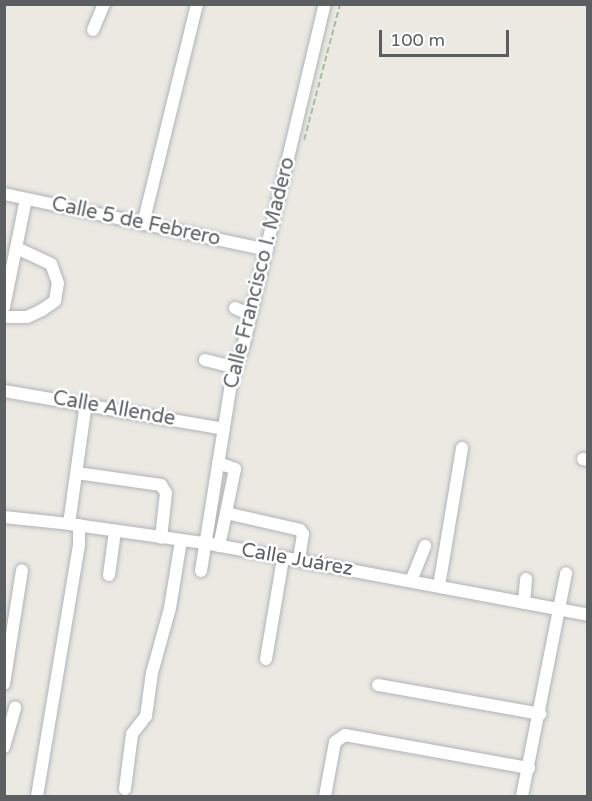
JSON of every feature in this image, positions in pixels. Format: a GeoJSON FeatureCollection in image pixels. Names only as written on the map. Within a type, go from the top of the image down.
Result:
{"type":"FeatureCollection","features":[{"type":"Feature","properties":{"kind":"street"},"geometry":{"type":"LineString","coordinates":[[93,30],[104,4]]}},
{"type":"Feature","properties":{"kind":"street"},"geometry":{"type":"LineString","coordinates":[[143,224],[197,4]]}},
{"type":"Feature","properties":{"kind":"street","name":"Calle Francisco I. Madero"},"geometry":{"type":"LineString","coordinates":[[201,571],[236,368],[267,250],[325,4]]}},
{"type":"Feature","properties":{"kind":"street","name":"Calle 5 de Febrero"},"geometry":{"type":"LineString","coordinates":[[4,194],[267,250]]}},
{"type":"Feature","properties":{"kind":"street"},"geometry":{"type":"LineString","coordinates":[[4,307],[6,287],[26,198]]}},
{"type":"Feature","properties":{"kind":"street"},"geometry":{"type":"LineString","coordinates":[[4,317],[27,317],[55,301],[58,283],[51,264],[16,248]]}},
{"type":"Feature","properties":{"kind":"street"},"geometry":{"type":"LineString","coordinates":[[235,308],[251,315]]}},
{"type":"Feature","properties":{"kind":"street"},"geometry":{"type":"LineString","coordinates":[[205,360],[236,368]]}},
{"type":"Feature","properties":{"kind":"street","name":"Calle Allende"},"geometry":{"type":"LineString","coordinates":[[4,391],[86,403],[224,429]]}},
{"type":"Feature","properties":{"kind":"street"},"geometry":{"type":"LineString","coordinates":[[37,796],[79,545],[74,524],[77,473],[86,403]]}},
{"type":"Feature","properties":{"kind":"street"},"geometry":{"type":"LineString","coordinates":[[439,586],[462,448]]}},
{"type":"Feature","properties":{"kind":"street"},"geometry":{"type":"LineString","coordinates":[[218,463],[235,469],[219,546]]}},
{"type":"Feature","properties":{"kind":"street"},"geometry":{"type":"LineString","coordinates":[[77,473],[161,485],[166,493],[161,538]]}},
{"type":"Feature","properties":{"kind":"street"},"geometry":{"type":"LineString","coordinates":[[226,513],[300,530],[303,534],[299,560]]}},
{"type":"Feature","properties":{"kind":"street","name":"Calle Juárez"},"geometry":{"type":"LineString","coordinates":[[4,517],[74,524],[205,543],[588,615]]}},
{"type":"Feature","properties":{"kind":"street"},"geometry":{"type":"LineString","coordinates":[[109,575],[115,531]]}},
{"type":"Feature","properties":{"kind":"street"},"geometry":{"type":"LineString","coordinates":[[125,789],[132,734],[146,716],[152,673],[170,608],[181,540]]}},
{"type":"Feature","properties":{"kind":"street"},"geometry":{"type":"LineString","coordinates":[[411,581],[425,546]]}},
{"type":"Feature","properties":{"kind":"street"},"geometry":{"type":"LineString","coordinates":[[266,659],[283,558]]}},
{"type":"Feature","properties":{"kind":"street"},"geometry":{"type":"LineString","coordinates":[[4,684],[22,570]]}},
{"type":"Feature","properties":{"kind":"street"},"geometry":{"type":"LineString","coordinates":[[522,796],[566,573]]}},
{"type":"Feature","properties":{"kind":"street"},"geometry":{"type":"LineString","coordinates":[[524,603],[526,579]]}},
{"type":"Feature","properties":{"kind":"street"},"geometry":{"type":"LineString","coordinates":[[378,685],[540,714]]}},
{"type":"Feature","properties":{"kind":"street"},"geometry":{"type":"LineString","coordinates":[[4,747],[15,708]]}},
{"type":"Feature","properties":{"kind":"street"},"geometry":{"type":"LineString","coordinates":[[325,796],[335,742],[339,736],[345,735],[529,768]]}}]}
